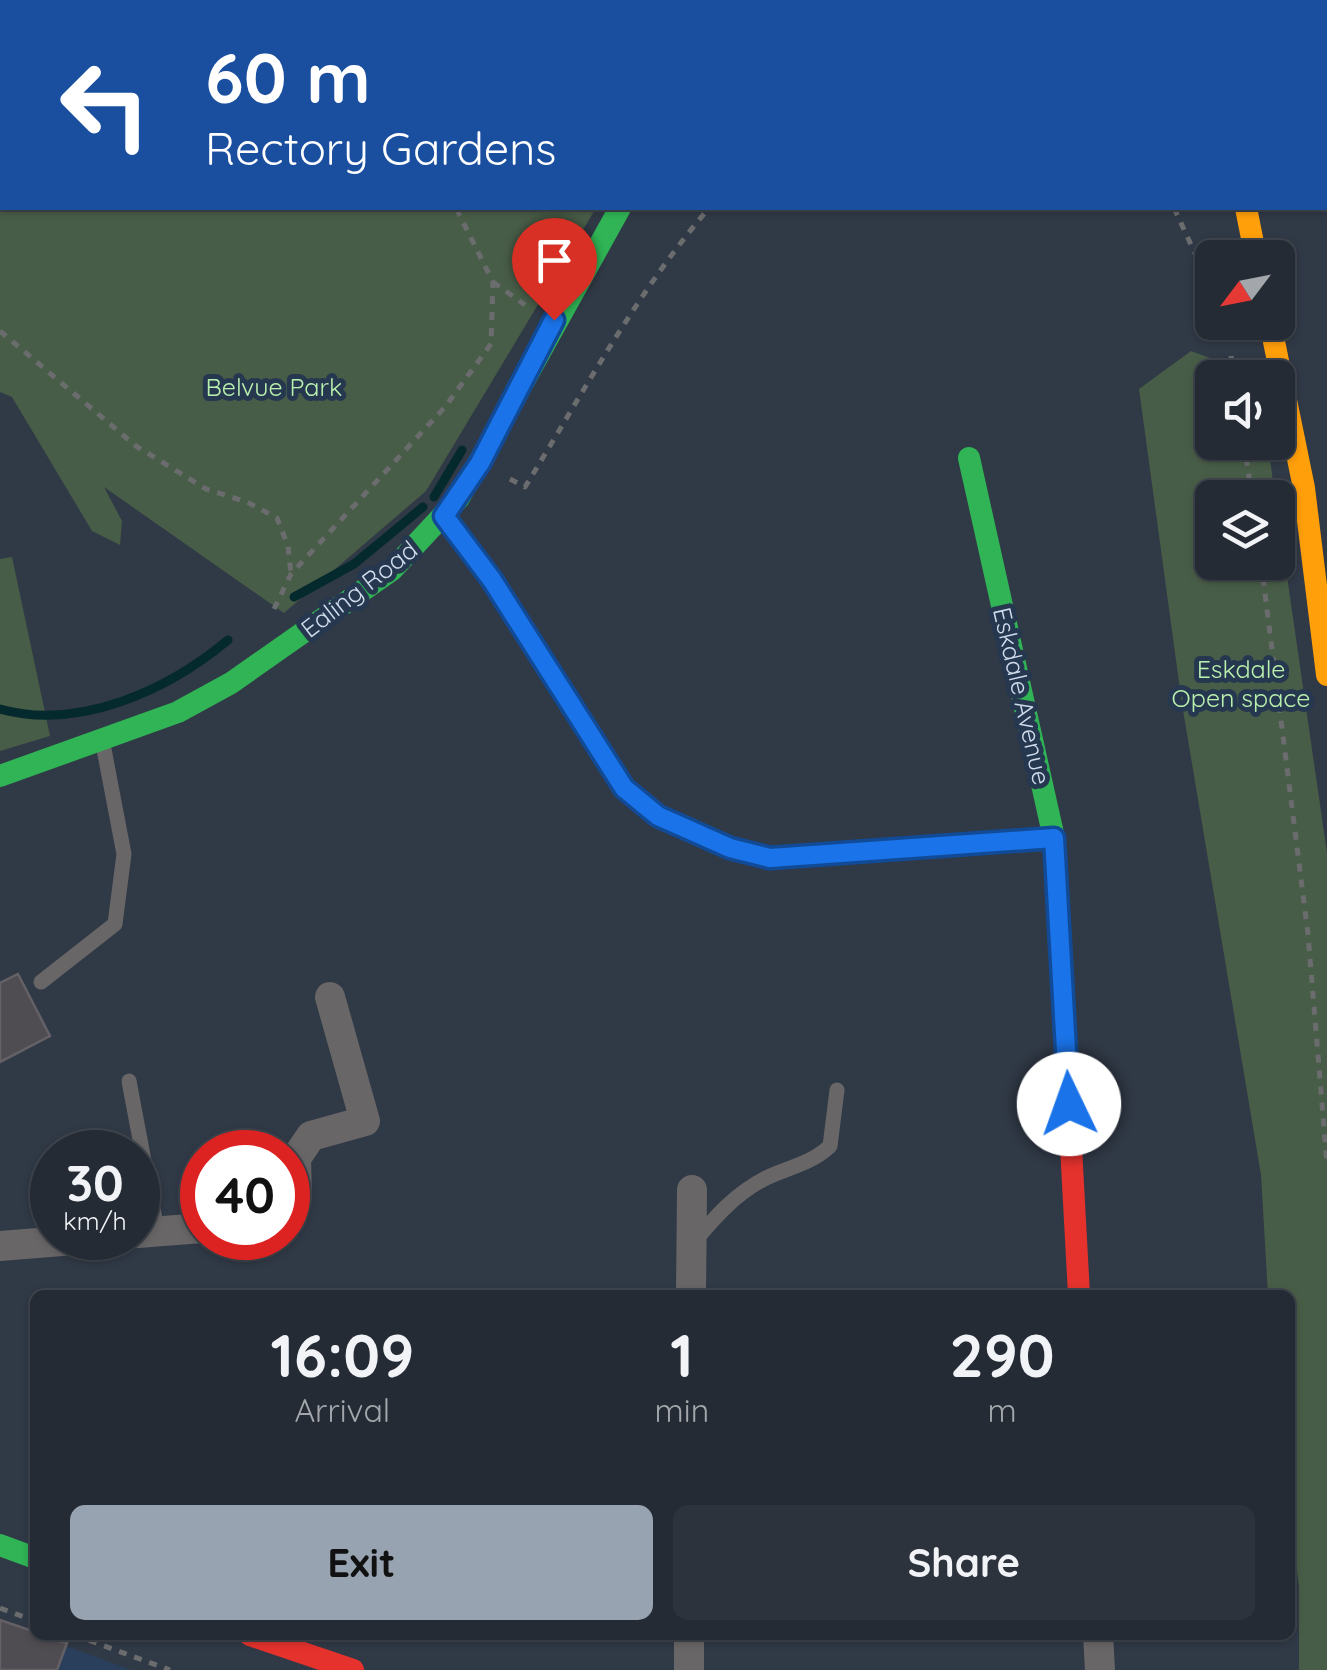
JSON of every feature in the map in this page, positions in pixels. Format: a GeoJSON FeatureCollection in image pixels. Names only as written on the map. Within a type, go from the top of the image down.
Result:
{"type":"FeatureCollection","features":[{"type":"Feature","properties":{"kind":"main road","name":"Ealing Road"},"geometry":{"type":"LineString","coordinates":[[0,776],[178,712],[231,683],[392,570],[444,516],[480,463],[619,210]]}},
{"type":"Feature","properties":{"kind":"main road"},"geometry":{"type":"LineString","coordinates":[[1246,210],[1252,240]]}},
{"type":"Feature","properties":{"kind":"main road"},"geometry":{"type":"LineString","coordinates":[[1274,340],[1304,488],[1327,676]]}},
{"type":"Feature","properties":{"kind":"main road","name":"Eskdale Avenue"},"geometry":{"type":"LineString","coordinates":[[969,458],[1054,838],[1079,1290]]}},
{"type":"Feature","properties":{"kind":"main road"},"geometry":{"type":"LineString","coordinates":[[444,516],[492,580],[624,788],[658,816],[730,848],[770,858],[1054,838]]}},
{"type":"Feature","properties":{"kind":"main road"},"geometry":{"type":"LineString","coordinates":[[0,1545],[30,1556]]}},
{"type":"Feature","properties":{"kind":"main road"},"geometry":{"type":"LineString","coordinates":[[265,1640],[353,1670]]}},
{"type":"Feature","properties":{"kind":"street"},"geometry":{"type":"LineString","coordinates":[[310,1139],[365,1122],[330,997]]}},
{"type":"Feature","properties":{"kind":"street"},"geometry":{"type":"LineString","coordinates":[[691,1290],[692,1190]]}},
{"type":"Feature","properties":{"kind":"street"},"geometry":{"type":"LineString","coordinates":[[0,1246],[30,1244]]}},
{"type":"Feature","properties":{"kind":"street"},"geometry":{"type":"LineString","coordinates":[[688,1670],[689,1640]]}},
{"type":"Feature","properties":{"kind":"street"},"geometry":{"type":"LineString","coordinates":[[1098,1640],[1100,1670]]}},
{"type":"Feature","properties":{"kind":"lane"},"geometry":{"type":"LineString","coordinates":[[41,982],[115,924],[124,854],[102,740]]}},
{"type":"Feature","properties":{"kind":"lane"},"geometry":{"type":"LineString","coordinates":[[129,1081],[135,1130]]}},
{"type":"Feature","properties":{"kind":"lane"},"geometry":{"type":"LineString","coordinates":[[692,1245],[727,1203],[767,1178],[816,1160],[830,1146],[837,1090]]}},
{"type":"Feature","properties":{"kind":"path"},"geometry":{"type":"LineString","coordinates":[[457,210],[493,282],[529,308]]}},
{"type":"Feature","properties":{"kind":"path"},"geometry":{"type":"LineString","coordinates":[[480,463],[526,486],[611,347],[684,237],[707,210]]}},
{"type":"Feature","properties":{"kind":"path"},"geometry":{"type":"LineString","coordinates":[[1175,210],[1195,253]]}},
{"type":"Feature","properties":{"kind":"path"},"geometry":{"type":"LineString","coordinates":[[268,620],[291,574],[445,407],[491,344],[493,282]]}},
{"type":"Feature","properties":{"kind":"path"},"geometry":{"type":"LineString","coordinates":[[0,331],[136,446],[206,490],[246,502],[277,518],[288,546],[291,574]]}},
{"type":"Feature","properties":{"kind":"path"},"geometry":{"type":"LineString","coordinates":[[1263,580],[1308,934],[1327,1164]]}},
{"type":"Feature","properties":{"kind":"path"},"geometry":{"type":"LineString","coordinates":[[0,1608],[30,1618]]}},
{"type":"Feature","properties":{"kind":"path"},"geometry":{"type":"LineString","coordinates":[[88,1640],[170,1670]]}},
{"type":"Feature","properties":{"kind":"shaded area"},"geometry":{"type":"Polygon","coordinates":[[[0,1619],[30,1633],[30,1640],[49,1640],[132,1670],[0,1670],[0,1619]]]}},
{"type":"Feature","properties":{"kind":"green space","name":"Belvue Park"},"geometry":{"type":"Polygon","coordinates":[[[0,210],[595,210],[426,491],[284,613],[104,487],[122,521],[120,545],[92,531],[12,397],[0,392],[0,210]]]}},
{"type":"Feature","properties":{"kind":"green space","name":"Eskdale Open space"},"geometry":{"type":"Polygon","coordinates":[[[1191,351],[1215,360],[1195,360],[1195,460],[1270,460],[1273,480],[1195,480],[1195,580],[1288,580],[1327,853],[1327,1670],[1299,1670],[1295,1290],[1268,1290],[1261,1175],[1182,704],[1139,389],[1191,351]]]}},
{"type":"Feature","properties":{"kind":"green space"},"geometry":{"type":"Polygon","coordinates":[[[12,557],[50,736],[0,751],[0,559],[12,557]]]}},
{"type":"Feature","properties":{"kind":"building"},"geometry":{"type":"Polygon","coordinates":[[[18,974],[50,1036],[0,1062],[0,983],[18,974]]]}},
{"type":"Feature","properties":{"kind":"building"},"geometry":{"type":"Polygon","coordinates":[[[0,1620],[30,1630],[30,1640],[67,1643],[57,1670],[0,1670],[0,1620]]]}},
{"type":"Feature","properties":{"kind":"waterway"},"geometry":{"type":"LineString","coordinates":[[434,497],[462,450]]}},
{"type":"Feature","properties":{"kind":"waterway"},"geometry":{"type":"LineString","coordinates":[[294,597],[354,564],[423,507]]}},
{"type":"Feature","properties":{"kind":"waterway"},"geometry":{"type":"LineString","coordinates":[[0,709],[61,715],[122,702],[178,675],[228,640]]}},
{"type":"Feature","properties":{"kind":"traffic: fast"},"geometry":{"type":"LineString","coordinates":[[0,776],[178,712],[231,683],[392,570],[459,498],[619,210]]}},
{"type":"Feature","properties":{"kind":"traffic: fast"},"geometry":{"type":"LineString","coordinates":[[969,458],[1054,838],[1066,1054]]}},
{"type":"Feature","properties":{"kind":"traffic: fast"},"geometry":{"type":"LineString","coordinates":[[444,517],[492,580],[624,788],[658,816],[730,848],[759,855]]}},
{"type":"Feature","properties":{"kind":"traffic: fast"},"geometry":{"type":"LineString","coordinates":[[0,1545],[30,1556]]}},
{"type":"Feature","properties":{"kind":"traffic: slow"},"geometry":{"type":"LineString","coordinates":[[1246,210],[1252,240]]}},
{"type":"Feature","properties":{"kind":"traffic: slow"},"geometry":{"type":"LineString","coordinates":[[1274,340],[1304,488],[1327,675]]}},
{"type":"Feature","properties":{"kind":"traffic: jam"},"geometry":{"type":"LineString","coordinates":[[759,855],[770,858],[1054,838]]}},
{"type":"Feature","properties":{"kind":"traffic: jam"},"geometry":{"type":"LineString","coordinates":[[1066,1054],[1079,1290]]}},
{"type":"Feature","properties":{"kind":"traffic: jam"},"geometry":{"type":"LineString","coordinates":[[265,1640],[353,1670]]}},
{"type":"Feature","properties":{"kind":"route"},"geometry":{"type":"LineString","coordinates":[[554,320],[480,463],[444,516],[492,580],[624,788],[658,816],[730,848],[770,858],[1054,838],[1069,1104]]}}]}
